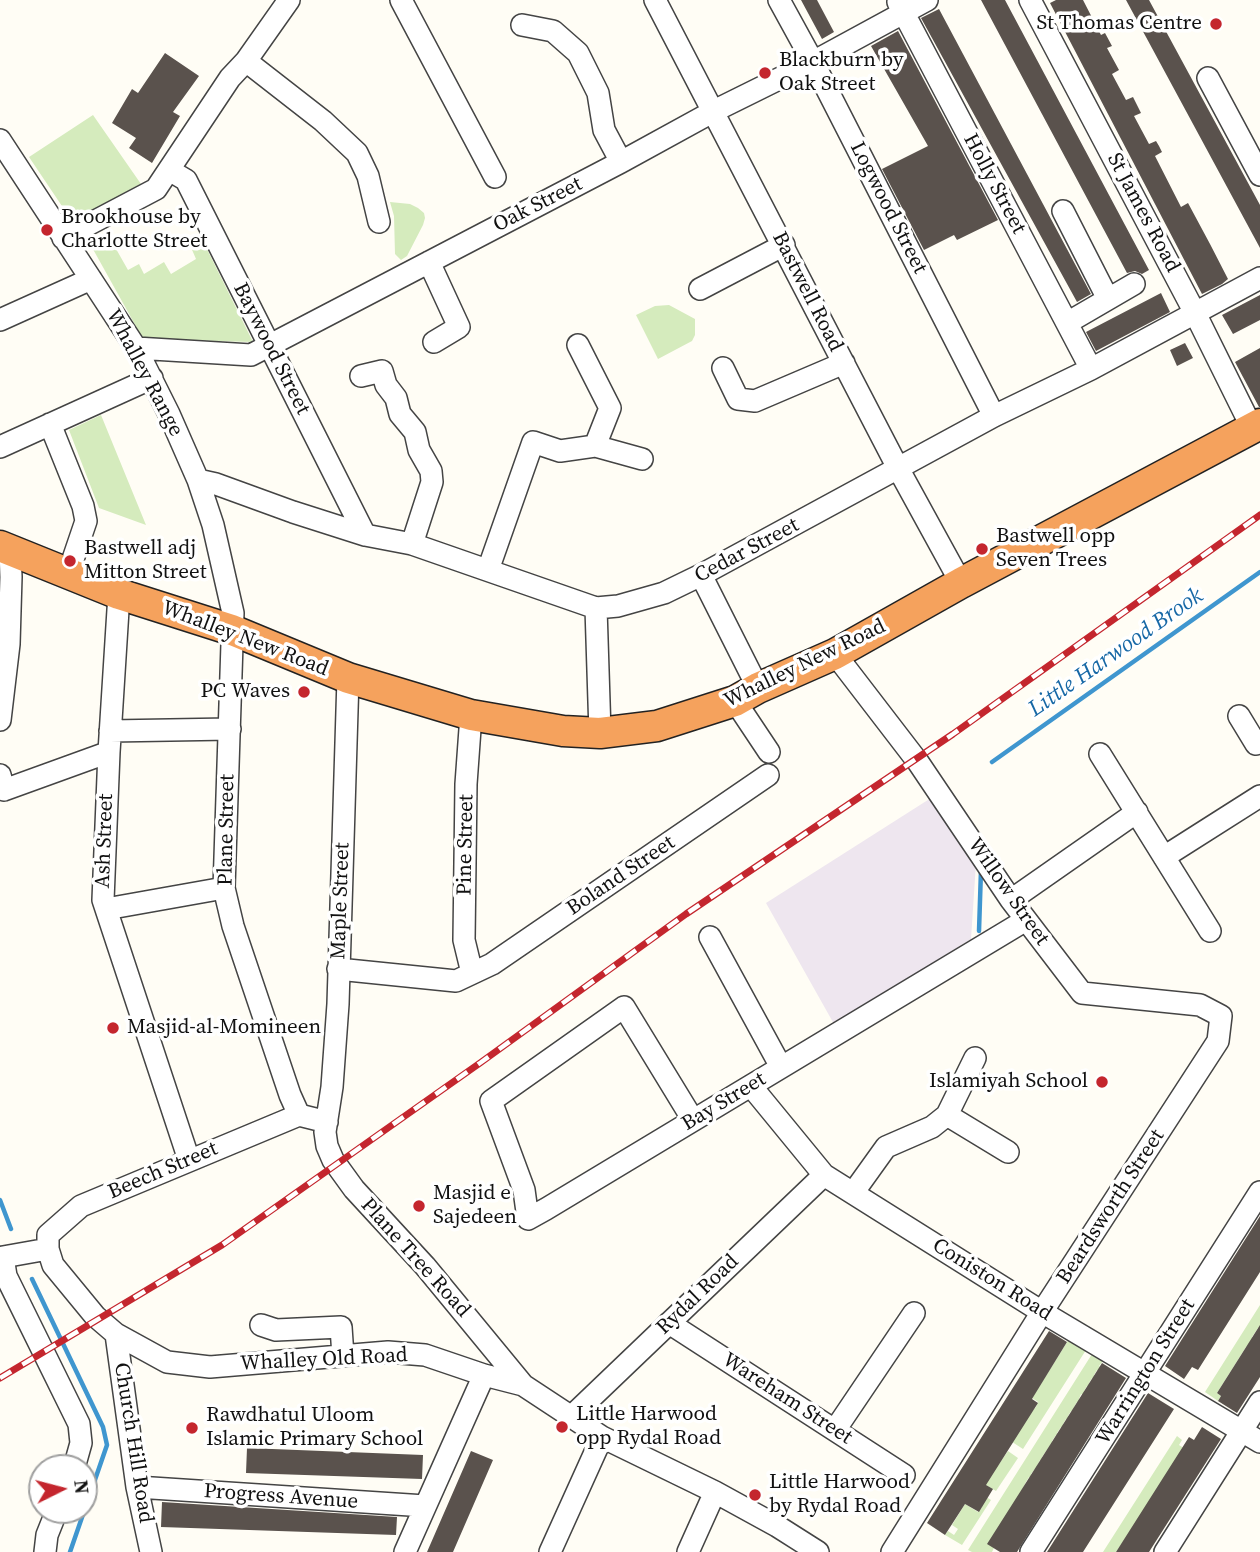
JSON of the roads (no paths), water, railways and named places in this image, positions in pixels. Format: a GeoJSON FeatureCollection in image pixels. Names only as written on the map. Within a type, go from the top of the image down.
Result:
{"type":"FeatureCollection","features":[{"type":"Feature","properties":{"kind":"highway","name":"Whalley New Road"},"geometry":{"type":"LineString","coordinates":[[5,548],[119,594],[232,630],[348,678],[471,715],[563,732],[600,733],[657,726],[746,694],[835,654],[961,583],[1256,426]]}},
{"type":"Feature","properties":{"kind":"street"},"geometry":{"type":"LineString","coordinates":[[63,238],[156,189],[230,78],[247,61],[289,0]]}},
{"type":"Feature","properties":{"kind":"street"},"geometry":{"type":"LineString","coordinates":[[401,0],[495,177]]}},
{"type":"Feature","properties":{"kind":"street","name":"Bastwell Road"},"geometry":{"type":"LineString","coordinates":[[654,0],[899,470],[961,583]]}},
{"type":"Feature","properties":{"kind":"street","name":"Logwood Street"},"geometry":{"type":"LineString","coordinates":[[779,0],[994,416]]}},
{"type":"Feature","properties":{"kind":"street","name":"Oak Street"},"geometry":{"type":"LineString","coordinates":[[136,348],[251,355],[714,111],[813,62],[901,6],[927,0]]}},
{"type":"Feature","properties":{"kind":"street","name":"St James Road"},"geometry":{"type":"LineString","coordinates":[[1030,0],[1256,426]]}},
{"type":"Feature","properties":{"kind":"street","name":"Holly Street"},"geometry":{"type":"LineString","coordinates":[[901,6],[1091,369]]}},
{"type":"Feature","properties":{"kind":"street"},"geometry":{"type":"LineString","coordinates":[[522,25],[558,25],[578,53],[598,93],[604,130],[621,162]]}},
{"type":"Feature","properties":{"kind":"street"},"geometry":{"type":"LineString","coordinates":[[247,61],[323,121],[356,153],[368,176],[379,222]]}},
{"type":"Feature","properties":{"kind":"street"},"geometry":{"type":"LineString","coordinates":[[1208,78],[1260,175]]}},
{"type":"Feature","properties":{"kind":"street","name":"Whalley Range"},"geometry":{"type":"LineString","coordinates":[[0,139],[136,348],[152,378],[198,480],[213,525],[233,613],[232,630]]}},
{"type":"Feature","properties":{"kind":"street","name":"Baywood Street"},"geometry":{"type":"LineString","coordinates":[[169,170],[186,180],[365,535]]}},
{"type":"Feature","properties":{"kind":"street"},"geometry":{"type":"LineString","coordinates":[[1063,211],[1108,299]]}},
{"type":"Feature","properties":{"kind":"street"},"geometry":{"type":"LineString","coordinates":[[700,289],[784,245]]}},
{"type":"Feature","properties":{"kind":"street"},"geometry":{"type":"LineString","coordinates":[[429,262],[459,327],[434,342]]}},
{"type":"Feature","properties":{"kind":"street","name":"Cedar Street"},"geometry":{"type":"LineString","coordinates":[[198,480],[365,535],[412,544],[596,608],[618,606],[664,593],[701,575],[899,470],[994,416],[1091,369],[1260,278]]}},
{"type":"Feature","properties":{"kind":"street"},"geometry":{"type":"LineString","coordinates":[[0,320],[91,279]]}},
{"type":"Feature","properties":{"kind":"street"},"geometry":{"type":"LineString","coordinates":[[1067,323],[1134,284]]}},
{"type":"Feature","properties":{"kind":"street"},"geometry":{"type":"LineString","coordinates":[[578,345],[610,408],[595,446]]}},
{"type":"Feature","properties":{"kind":"street"},"geometry":{"type":"LineString","coordinates":[[723,368],[738,399],[755,401],[844,363]]}},
{"type":"Feature","properties":{"kind":"street"},"geometry":{"type":"LineString","coordinates":[[361,376],[382,371],[386,385],[396,398],[400,414],[415,432],[419,450],[431,471],[432,482],[412,544]]}},
{"type":"Feature","properties":{"kind":"street"},"geometry":{"type":"LineString","coordinates":[[0,447],[152,378]]}},
{"type":"Feature","properties":{"kind":"street"},"geometry":{"type":"LineString","coordinates":[[50,424],[83,506],[86,521],[68,574]]}},
{"type":"Feature","properties":{"kind":"street"},"geometry":{"type":"LineString","coordinates":[[488,570],[533,442],[560,451],[595,446],[642,459]]}},
{"type":"Feature","properties":{"kind":"street"},"geometry":{"type":"LineString","coordinates":[[0,720],[9,644],[5,548]]}},
{"type":"Feature","properties":{"kind":"street"},"geometry":{"type":"LineString","coordinates":[[701,575],[769,752]]}},
{"type":"Feature","properties":{"kind":"street","name":"Ash Street"},"geometry":{"type":"LineString","coordinates":[[119,594],[109,741],[103,900],[189,1160]]}},
{"type":"Feature","properties":{"kind":"street"},"geometry":{"type":"LineString","coordinates":[[596,608],[600,733]]}},
{"type":"Feature","properties":{"kind":"street","name":"Plane Street"},"geometry":{"type":"LineString","coordinates":[[232,630],[224,888],[233,926],[299,1115]]}},
{"type":"Feature","properties":{"kind":"street","name":"Willow Street"},"geometry":{"type":"LineString","coordinates":[[835,654],[918,762],[1011,900],[1083,993],[1200,1004],[1221,1016],[1219,1041]]}},
{"type":"Feature","properties":{"kind":"street","name":"Maple Street"},"geometry":{"type":"LineString","coordinates":[[327,1122],[332,1087],[338,969],[348,678]]}},
{"type":"Feature","properties":{"kind":"street","name":"Pine Street"},"geometry":{"type":"LineString","coordinates":[[471,715],[464,940],[472,974]]}},
{"type":"Feature","properties":{"kind":"street"},"geometry":{"type":"LineString","coordinates":[[1239,716],[1259,745]]}},
{"type":"Feature","properties":{"kind":"street"},"geometry":{"type":"LineString","coordinates":[[2,783],[109,741],[230,729]]}},
{"type":"Feature","properties":{"kind":"street"},"geometry":{"type":"LineString","coordinates":[[1100,754],[1210,932]]}},
{"type":"Feature","properties":{"kind":"street","name":"Boland Street"},"geometry":{"type":"LineString","coordinates":[[472,974],[492,964],[768,775]]}},
{"type":"Feature","properties":{"kind":"street"},"geometry":{"type":"LineString","coordinates":[[1164,857],[1260,796]]}},
{"type":"Feature","properties":{"kind":"street"},"geometry":{"type":"LineString","coordinates":[[1011,900],[1137,813]]}},
{"type":"Feature","properties":{"kind":"street"},"geometry":{"type":"LineString","coordinates":[[106,909],[224,888]]}},
{"type":"Feature","properties":{"kind":"street","name":"Bay Street"},"geometry":{"type":"LineString","coordinates":[[693,1120],[624,1007],[491,1101],[524,1190],[528,1219],[751,1086],[1026,920]]}},
{"type":"Feature","properties":{"kind":"street"},"geometry":{"type":"LineString","coordinates":[[710,937],[781,1067]]}},
{"type":"Feature","properties":{"kind":"street"},"geometry":{"type":"LineString","coordinates":[[338,969],[456,981],[472,974]]}},
{"type":"Feature","properties":{"kind":"street","name":"Beardsworth Street"},"geometry":{"type":"LineString","coordinates":[[892,1552],[1042,1312],[1219,1041]]}},
{"type":"Feature","properties":{"kind":"street"},"geometry":{"type":"LineString","coordinates":[[853,1193],[886,1147],[932,1127],[947,1115],[975,1058]]}},
{"type":"Feature","properties":{"kind":"street","name":"Coniston Road"},"geometry":{"type":"LineString","coordinates":[[751,1086],[824,1175],[1042,1312],[1251,1437]]}},
{"type":"Feature","properties":{"kind":"street"},"geometry":{"type":"LineString","coordinates":[[299,1115],[327,1122]]}},
{"type":"Feature","properties":{"kind":"street","name":"Beech Street"},"geometry":{"type":"LineString","coordinates":[[48,1249],[48,1236],[81,1206],[299,1115]]}},
{"type":"Feature","properties":{"kind":"street"},"geometry":{"type":"LineString","coordinates":[[947,1115],[1008,1153]]}},
{"type":"Feature","properties":{"kind":"street","name":"Plane Tree Road"},"geometry":{"type":"LineString","coordinates":[[327,1122],[327,1146],[333,1160],[354,1189],[425,1266],[523,1385]]}},
{"type":"Feature","properties":{"kind":"street","name":"Rydal Road"},"geometry":{"type":"LineString","coordinates":[[572,1416],[824,1175]]}},
{"type":"Feature","properties":{"kind":"street","name":"Warrington Street"},"geometry":{"type":"LineString","coordinates":[[1031,1552],[1260,1192]]}},
{"type":"Feature","properties":{"kind":"street"},"geometry":{"type":"LineString","coordinates":[[48,1249],[1,1256],[6,1276],[79,1424],[81,1443],[78,1454]]}},
{"type":"Feature","properties":{"kind":"street","name":"Whalley Old Road"},"geometry":{"type":"LineString","coordinates":[[48,1249],[53,1265],[95,1315],[116,1334],[167,1362],[210,1367],[388,1352],[425,1355],[523,1385],[602,1437],[715,1492],[818,1552]]}},
{"type":"Feature","properties":{"kind":"street"},"geometry":{"type":"LineString","coordinates":[[835,1430],[915,1313]]}},
{"type":"Feature","properties":{"kind":"street","name":"Wareham Street"},"geometry":{"type":"LineString","coordinates":[[669,1323],[904,1475]]}},
{"type":"Feature","properties":{"kind":"street"},"geometry":{"type":"LineString","coordinates":[[261,1325],[276,1330],[341,1327],[344,1356]]}},
{"type":"Feature","properties":{"kind":"street","name":"Church Hill Road"},"geometry":{"type":"LineString","coordinates":[[116,1334],[137,1487],[151,1552]]}},
{"type":"Feature","properties":{"kind":"street"},"geometry":{"type":"LineString","coordinates":[[405,1552],[484,1375]]}},
{"type":"Feature","properties":{"kind":"street"},"geometry":{"type":"LineString","coordinates":[[1166,1552],[1251,1437],[1260,1402]]}},
{"type":"Feature","properties":{"kind":"street"},"geometry":{"type":"LineString","coordinates":[[550,1552],[602,1437]]}},
{"type":"Feature","properties":{"kind":"street","name":"Progress Avenue"},"geometry":{"type":"LineString","coordinates":[[137,1487],[425,1506]]}},
{"type":"Feature","properties":{"kind":"street"},"geometry":{"type":"LineString","coordinates":[[688,1552],[715,1492]]}},
{"type":"Feature","properties":{"kind":"street"},"geometry":{"type":"LineString","coordinates":[[45,1552],[51,1524]]}},
{"type":"Feature","properties":{"kind":"waterway","name":"Little Harwood Brook"},"geometry":{"type":"LineString","coordinates":[[992,762],[1260,572]]}},
{"type":"Feature","properties":{"kind":"waterway","name":"Little Harwood Brook"},"geometry":{"type":"LineString","coordinates":[[979,931],[981,870]]}},
{"type":"Feature","properties":{"kind":"waterway"},"geometry":{"type":"LineString","coordinates":[[0,1200],[11,1229]]}},
{"type":"Feature","properties":{"kind":"waterway"},"geometry":{"type":"LineString","coordinates":[[32,1279],[103,1427],[107,1445],[70,1552]]}},
{"type":"Feature","properties":{"kind":"railway"},"geometry":{"type":"LineString","coordinates":[[0,1378],[222,1245],[686,914],[953,734],[1260,515]]}},
{"type":"Feature","properties":{"kind":"place","name":"St Thomas Centre"},"geometry":{"type":"Point","coordinates":[1216,24]}},
{"type":"Feature","properties":{"kind":"place","name":"Blackburn by Oak Street"},"geometry":{"type":"Point","coordinates":[765,73]}},
{"type":"Feature","properties":{"kind":"place","name":"Brookhouse by Charlotte Street"},"geometry":{"type":"Point","coordinates":[47,230]}},
{"type":"Feature","properties":{"kind":"place","name":"Bastwell opp Seven Trees"},"geometry":{"type":"Point","coordinates":[982,549]}},
{"type":"Feature","properties":{"kind":"place","name":"Bastwell adj Mitton Street"},"geometry":{"type":"Point","coordinates":[70,561]}},
{"type":"Feature","properties":{"kind":"place","name":"PC Waves"},"geometry":{"type":"Point","coordinates":[304,692]}},
{"type":"Feature","properties":{"kind":"place","name":"Masjid-al-Momineen"},"geometry":{"type":"Point","coordinates":[113,1028]}},
{"type":"Feature","properties":{"kind":"place","name":"Islamiyah School"},"geometry":{"type":"Point","coordinates":[1102,1082]}},
{"type":"Feature","properties":{"kind":"place","name":"Masjid e Sajedeen"},"geometry":{"type":"Point","coordinates":[419,1206]}},
{"type":"Feature","properties":{"kind":"place","name":"Little Harwood opp Rydal Road"},"geometry":{"type":"Point","coordinates":[562,1427]}},
{"type":"Feature","properties":{"kind":"place","name":"Rawdhatul Uloom Islamic Primary School"},"geometry":{"type":"Point","coordinates":[192,1428]}},
{"type":"Feature","properties":{"kind":"place","name":"Little Harwood by Rydal Road"},"geometry":{"type":"Point","coordinates":[755,1495]}}]}
